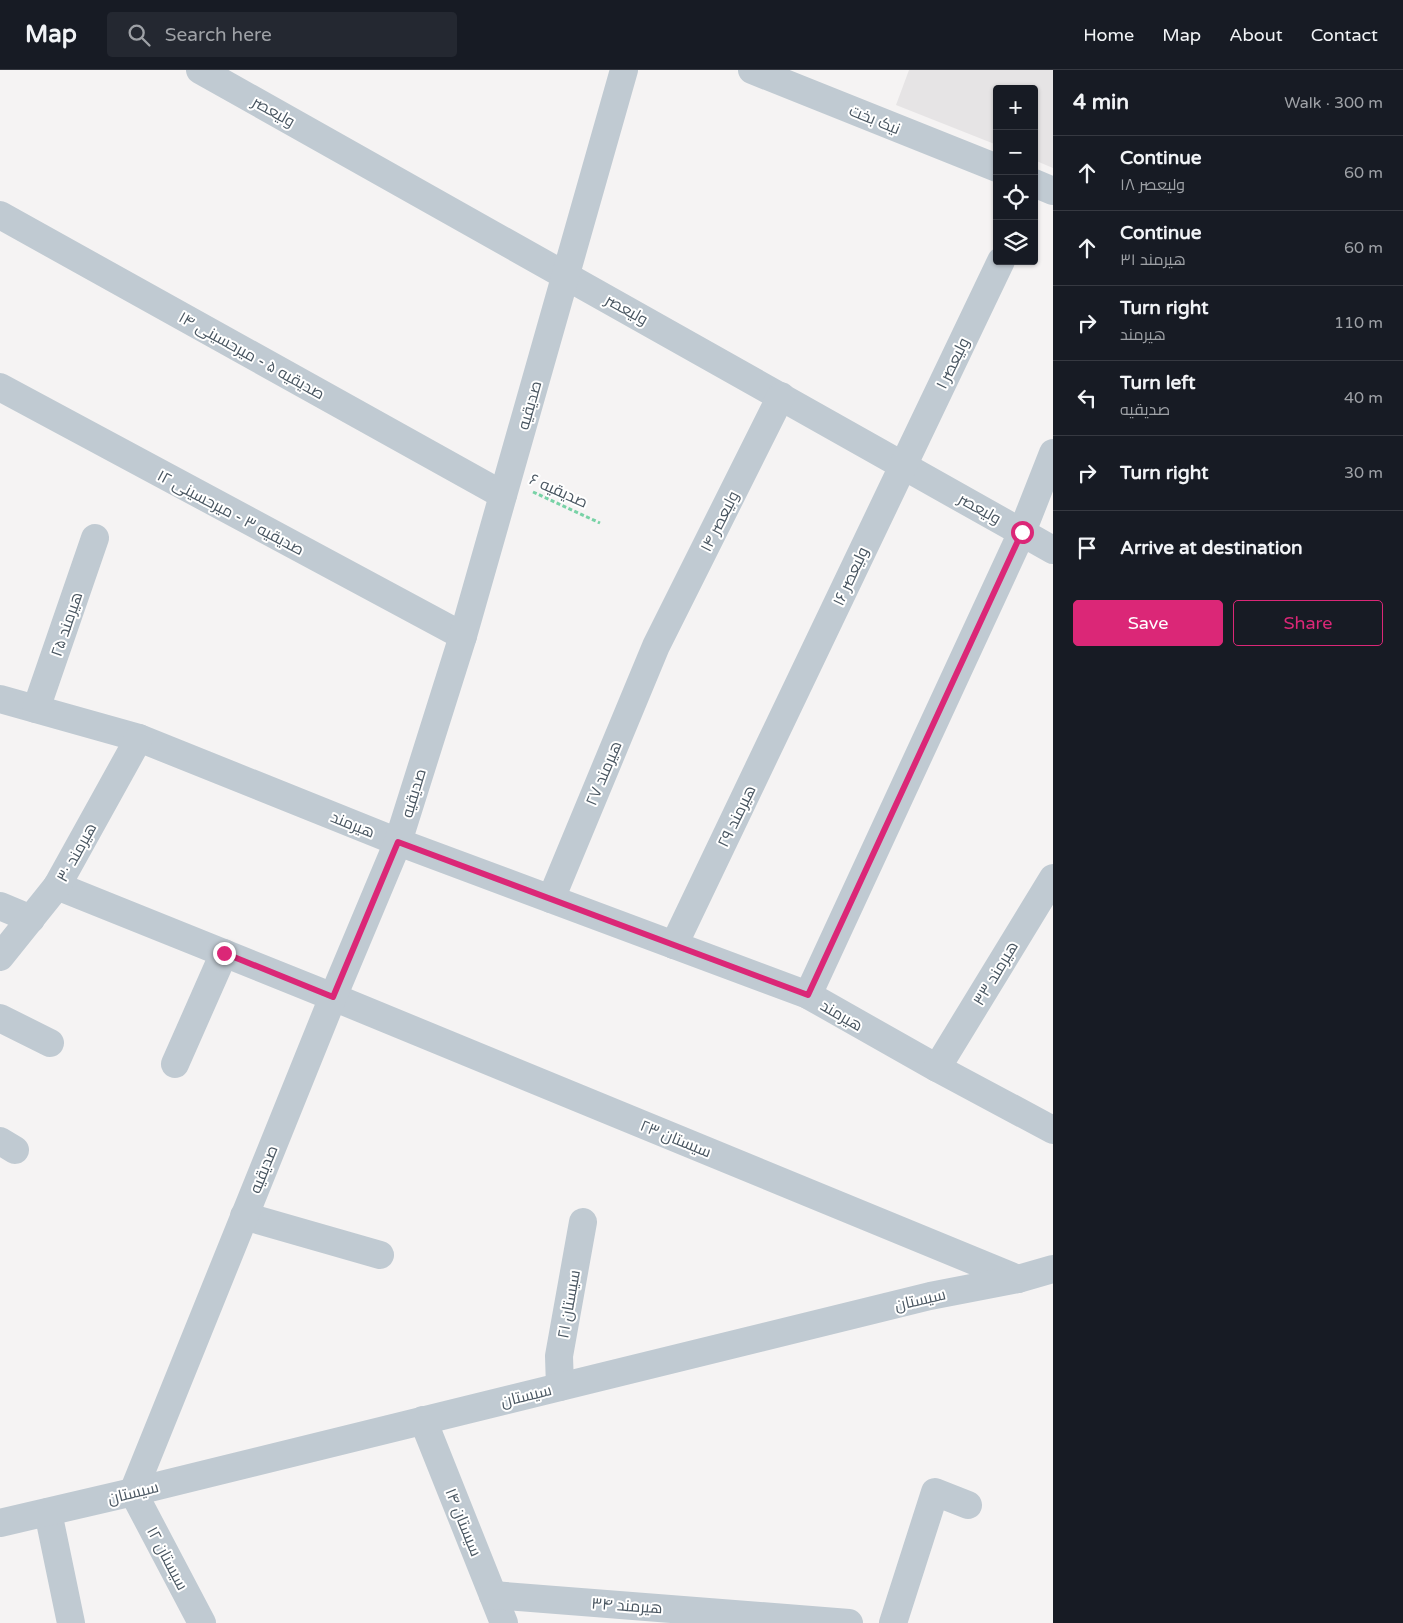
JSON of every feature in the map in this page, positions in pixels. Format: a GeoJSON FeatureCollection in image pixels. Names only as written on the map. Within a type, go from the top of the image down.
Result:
{"type":"FeatureCollection","features":[{"type":"Feature","properties":{"kind":"street","name":"ولیعصر"},"geometry":{"type":"LineString","coordinates":[[200,70],[1053,550]]}},
{"type":"Feature","properties":{"kind":"street","name":"صدیقیه"},"geometry":{"type":"LineString","coordinates":[[133,1492],[333,997],[398,842],[463,636],[624,70]]}},
{"type":"Feature","properties":{"kind":"street","name":"نیک بخت"},"geometry":{"type":"LineString","coordinates":[[752,70],[993,166]]}},
{"type":"Feature","properties":{"kind":"street","name":"صدیقیه ۵ - میرحسینی ۱۴"},"geometry":{"type":"LineString","coordinates":[[0,215],[505,488]]}},
{"type":"Feature","properties":{"kind":"street","name":"ولیعصر ۱"},"geometry":{"type":"LineString","coordinates":[[903,465],[999,265]]}},
{"type":"Feature","properties":{"kind":"street","name":"صدیقیه ۳ - میرحسینی ۱۲"},"geometry":{"type":"LineString","coordinates":[[0,387],[463,636]]}},
{"type":"Feature","properties":{"kind":"street","name":"ولیعصر ۱۴"},"geometry":{"type":"LineString","coordinates":[[656,646],[782,396]]}},
{"type":"Feature","properties":{"kind":"street"},"geometry":{"type":"LineString","coordinates":[[808,995],[1022,532],[1053,453]]}},
{"type":"Feature","properties":{"kind":"street","name":"ولیعصر ۱۶"},"geometry":{"type":"LineString","coordinates":[[798,686],[903,465]]}},
{"type":"Feature","properties":{"kind":"street","name":"هیرمند ۲۵"},"geometry":{"type":"LineString","coordinates":[[36,709],[95,538]]}},
{"type":"Feature","properties":{"kind":"street","name":"هیرمند ۲۷"},"geometry":{"type":"LineString","coordinates":[[551,899],[656,646]]}},
{"type":"Feature","properties":{"kind":"street","name":"هیرمند ۲۹"},"geometry":{"type":"LineString","coordinates":[[674,945],[798,686]]}},
{"type":"Feature","properties":{"kind":"street","name":"هیرمند"},"geometry":{"type":"LineString","coordinates":[[0,699],[139,738],[398,842],[808,995],[937,1068],[1053,1130]]}},
{"type":"Feature","properties":{"kind":"street","name":"هیرمند ۳۰"},"geometry":{"type":"LineString","coordinates":[[0,957],[57,886],[139,738]]}},
{"type":"Feature","properties":{"kind":"street","name":"هیرمند ۳۳"},"geometry":{"type":"LineString","coordinates":[[937,1068],[1053,878]]}},
{"type":"Feature","properties":{"kind":"street","name":"سیستان ۲۳"},"geometry":{"type":"LineString","coordinates":[[57,886],[333,997],[1018,1279]]}},
{"type":"Feature","properties":{"kind":"street"},"geometry":{"type":"LineString","coordinates":[[0,906],[31,919]]}},
{"type":"Feature","properties":{"kind":"street"},"geometry":{"type":"LineString","coordinates":[[175,1064],[224,953]]}},
{"type":"Feature","properties":{"kind":"street"},"geometry":{"type":"LineString","coordinates":[[0,1018],[50,1043]]}},
{"type":"Feature","properties":{"kind":"street"},"geometry":{"type":"LineString","coordinates":[[244,1216],[380,1255]]}},
{"type":"Feature","properties":{"kind":"street","name":"سیستان ۲۱"},"geometry":{"type":"LineString","coordinates":[[560,1387],[559,1356],[583,1222]]}},
{"type":"Feature","properties":{"kind":"street","name":"سیستان"},"geometry":{"type":"LineString","coordinates":[[0,1523],[930,1296],[1018,1279],[1053,1269]]}},
{"type":"Feature","properties":{"kind":"street","name":"سیستان ۱۴"},"geometry":{"type":"LineString","coordinates":[[423,1420],[504,1623]]}},
{"type":"Feature","properties":{"kind":"street","name":"سیستان ۱۲"},"geometry":{"type":"LineString","coordinates":[[133,1492],[202,1623]]}},
{"type":"Feature","properties":{"kind":"street"},"geometry":{"type":"LineString","coordinates":[[893,1623],[935,1492],[968,1505]]}},
{"type":"Feature","properties":{"kind":"street"},"geometry":{"type":"LineString","coordinates":[[48,1512],[71,1623]]}},
{"type":"Feature","properties":{"kind":"street","name":"هیرمند ۳۴"},"geometry":{"type":"LineString","coordinates":[[493,1595],[849,1623]]}},
{"type":"Feature","properties":{"kind":"path","name":"صدیقیه ۶"},"geometry":{"type":"LineString","coordinates":[[505,488],[600,523]]}},
{"type":"Feature","properties":{"kind":"shaded area"},"geometry":{"type":"Polygon","coordinates":[[[909,70],[1053,70],[1053,168],[1038,162],[1038,85],[993,85],[993,143],[896,105],[909,70]]]}},
{"type":"Feature","properties":{"kind":"route"},"geometry":{"type":"LineString","coordinates":[[224,953],[333,997],[398,842],[808,995],[1022,532]]}}]}
